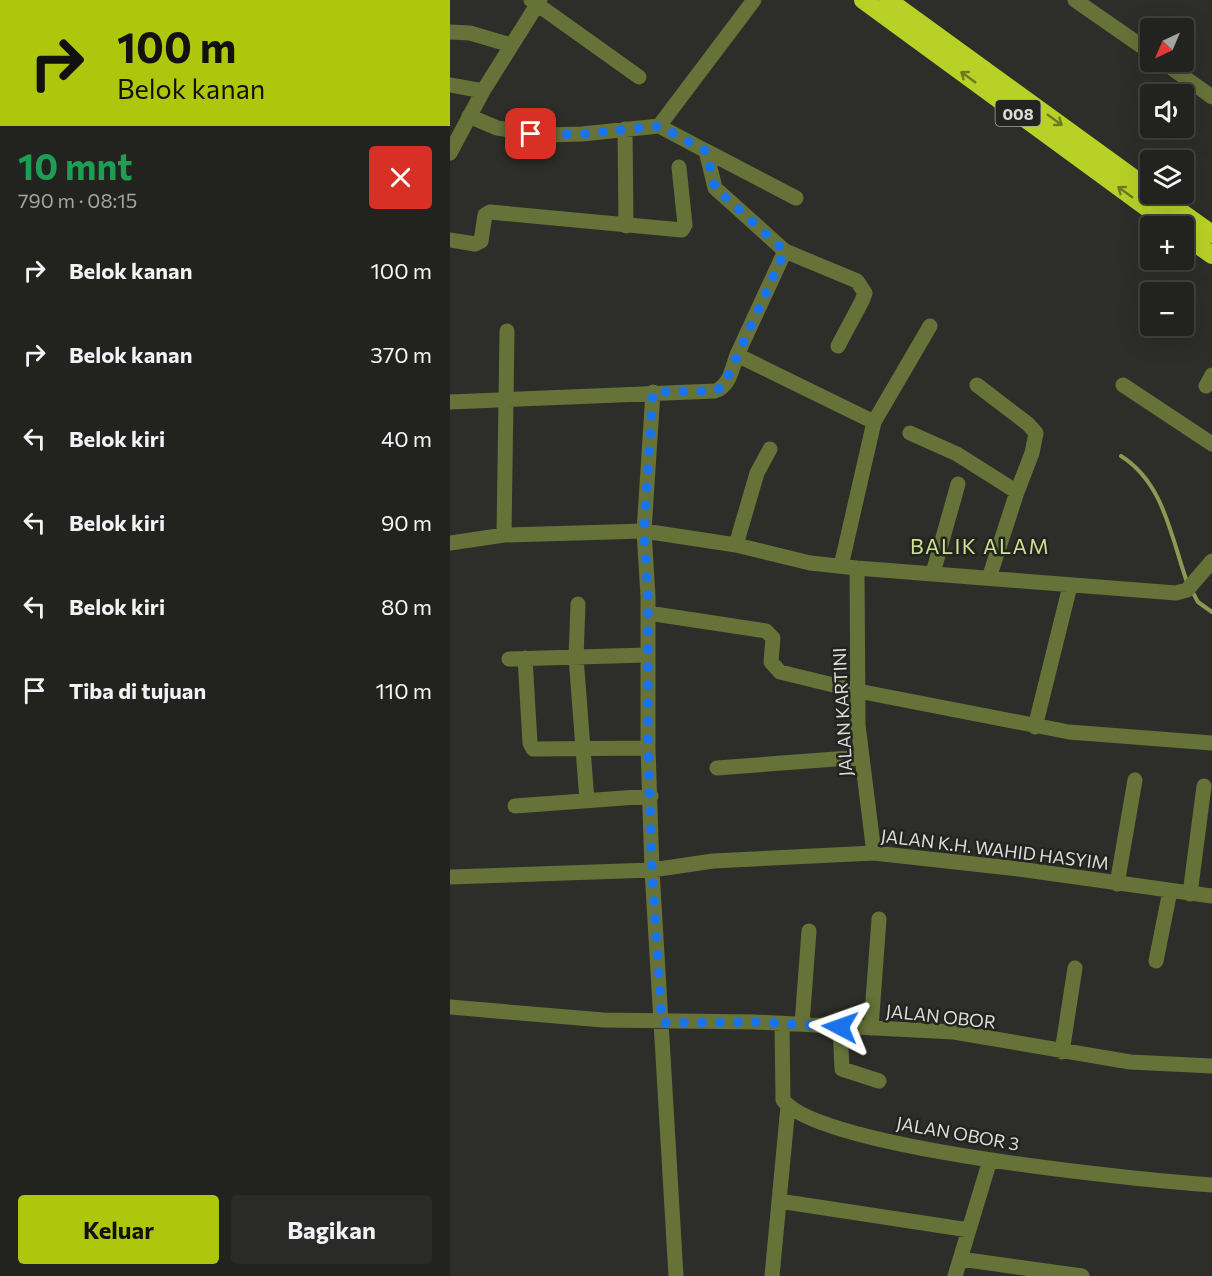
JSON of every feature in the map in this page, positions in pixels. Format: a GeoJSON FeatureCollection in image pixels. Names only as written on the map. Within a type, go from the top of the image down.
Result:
{"type":"FeatureCollection","features":[{"type":"Feature","properties":{"kind":"highway","name":"008"},"geometry":{"type":"LineString","coordinates":[[863,0],[1158,216]]}},
{"type":"Feature","properties":{"kind":"highway","name":"008"},"geometry":{"type":"LineString","coordinates":[[888,0],[1140,183]]}},
{"type":"Feature","properties":{"kind":"highway"},"geometry":{"type":"LineString","coordinates":[[1170,204],[1212,234]]}},
{"type":"Feature","properties":{"kind":"highway"},"geometry":{"type":"LineString","coordinates":[[1194,242],[1212,255]]}},
{"type":"Feature","properties":{"kind":"street"},"geometry":{"type":"LineString","coordinates":[[659,126],[754,0]]}},
{"type":"Feature","properties":{"kind":"street"},"geometry":{"type":"LineString","coordinates":[[1075,0],[1140,45]]}},
{"type":"Feature","properties":{"kind":"street"},"geometry":{"type":"LineString","coordinates":[[450,153],[483,91],[536,1],[639,77]]}},
{"type":"Feature","properties":{"kind":"street"},"geometry":{"type":"LineString","coordinates":[[450,32],[470,33],[511,45]]}},
{"type":"Feature","properties":{"kind":"street"},"geometry":{"type":"LineString","coordinates":[[1177,72],[1212,97]]}},
{"type":"Feature","properties":{"kind":"street"},"geometry":{"type":"LineString","coordinates":[[450,86],[483,91]]}},
{"type":"Feature","properties":{"kind":"street"},"geometry":{"type":"LineString","coordinates":[[469,116],[497,128],[546,135],[659,126],[796,198]]}},
{"type":"Feature","properties":{"kind":"street"},"geometry":{"type":"LineString","coordinates":[[625,129],[626,226]]}},
{"type":"Feature","properties":{"kind":"street"},"geometry":{"type":"LineString","coordinates":[[706,151],[715,188],[785,251],[857,281],[862,286],[865,293],[862,301],[838,346]]}},
{"type":"Feature","properties":{"kind":"street"},"geometry":{"type":"LineString","coordinates":[[450,240],[475,244],[482,241],[485,215],[490,212],[680,231],[684,228],[679,166]]}},
{"type":"Feature","properties":{"kind":"street"},"geometry":{"type":"LineString","coordinates":[[450,402],[719,390],[728,380],[737,355],[785,251]]}},
{"type":"Feature","properties":{"kind":"street"},"geometry":{"type":"LineString","coordinates":[[841,566],[874,422],[930,326]]}},
{"type":"Feature","properties":{"kind":"street"},"geometry":{"type":"LineString","coordinates":[[504,535],[504,401],[507,331]]}},
{"type":"Feature","properties":{"kind":"street"},"geometry":{"type":"LineString","coordinates":[[737,355],[874,422]]}},
{"type":"Feature","properties":{"kind":"street"},"geometry":{"type":"LineString","coordinates":[[977,385],[1028,424],[1036,433],[1032,453],[989,578]]}},
{"type":"Feature","properties":{"kind":"street"},"geometry":{"type":"LineString","coordinates":[[1123,385],[1212,444]]}},
{"type":"Feature","properties":{"kind":"street"},"geometry":{"type":"LineString","coordinates":[[653,392],[644,531],[648,613],[648,748],[652,870],[676,1276]]}},
{"type":"Feature","properties":{"kind":"street"},"geometry":{"type":"LineString","coordinates":[[910,433],[957,454],[1017,492]]}},
{"type":"Feature","properties":{"kind":"street"},"geometry":{"type":"LineString","coordinates":[[736,545],[757,473],[770,448]]}},
{"type":"Feature","properties":{"kind":"street"},"geometry":{"type":"LineString","coordinates":[[933,573],[958,484]]}},
{"type":"Feature","properties":{"kind":"street"},"geometry":{"type":"LineString","coordinates":[[450,543],[504,535],[644,531],[736,545],[810,563],[1176,594],[1192,586],[1212,561]]}},
{"type":"Feature","properties":{"kind":"street","name":"JALAN KARTINI"},"geometry":{"type":"LineString","coordinates":[[857,568],[858,692],[862,758],[874,853]]}},
{"type":"Feature","properties":{"kind":"street"},"geometry":{"type":"LineString","coordinates":[[1035,727],[1070,586]]}},
{"type":"Feature","properties":{"kind":"street"},"geometry":{"type":"LineString","coordinates":[[578,604],[576,657],[586,801]]}},
{"type":"Feature","properties":{"kind":"street"},"geometry":{"type":"LineString","coordinates":[[648,613],[766,631],[773,639],[771,662],[780,672],[858,692],[1069,732],[1211,741]]}},
{"type":"Feature","properties":{"kind":"street"},"geometry":{"type":"LineString","coordinates":[[509,659],[647,655]]}},
{"type":"Feature","properties":{"kind":"street"},"geometry":{"type":"LineString","coordinates":[[525,658],[531,746],[538,750],[648,748]]}},
{"type":"Feature","properties":{"kind":"street"},"geometry":{"type":"LineString","coordinates":[[717,768],[862,758]]}},
{"type":"Feature","properties":{"kind":"street"},"geometry":{"type":"LineString","coordinates":[[1117,884],[1135,780]]}},
{"type":"Feature","properties":{"kind":"street"},"geometry":{"type":"LineString","coordinates":[[1190,894],[1204,786]]}},
{"type":"Feature","properties":{"kind":"street"},"geometry":{"type":"LineString","coordinates":[[515,806],[651,796]]}},
{"type":"Feature","properties":{"kind":"street","name":"JALAN K.H. WAHID HASYIM"},"geometry":{"type":"LineString","coordinates":[[450,876],[652,870],[712,861],[874,853],[1019,869],[1212,896]]}},
{"type":"Feature","properties":{"kind":"street"},"geometry":{"type":"LineString","coordinates":[[1155,961],[1170,891]]}},
{"type":"Feature","properties":{"kind":"street"},"geometry":{"type":"LineString","coordinates":[[871,1028],[879,919]]}},
{"type":"Feature","properties":{"kind":"street"},"geometry":{"type":"LineString","coordinates":[[802,1024],[809,931]]}},
{"type":"Feature","properties":{"kind":"street"},"geometry":{"type":"LineString","coordinates":[[1062,1052],[1075,968]]}},
{"type":"Feature","properties":{"kind":"street","name":"JALAN OBOR"},"geometry":{"type":"LineString","coordinates":[[450,1007],[662,1023],[782,1023],[954,1032],[1130,1062],[1212,1066]]}},
{"type":"Feature","properties":{"kind":"street"},"geometry":{"type":"LineString","coordinates":[[772,1276],[788,1106],[781,1092],[782,1023]]}},
{"type":"Feature","properties":{"kind":"street"},"geometry":{"type":"LineString","coordinates":[[840,1027],[842,1069],[879,1081]]}},
{"type":"Feature","properties":{"kind":"street","name":"JALAN OBOR 3"},"geometry":{"type":"LineString","coordinates":[[788,1106],[800,1113],[857,1135],[990,1160],[1212,1185]]}},
{"type":"Feature","properties":{"kind":"street"},"geometry":{"type":"LineString","coordinates":[[955,1276],[990,1160]]}},
{"type":"Feature","properties":{"kind":"street"},"geometry":{"type":"LineString","coordinates":[[779,1202],[969,1230]]}},
{"type":"Feature","properties":{"kind":"street"},"geometry":{"type":"LineString","coordinates":[[960,1258],[1082,1276]]}},
{"type":"Feature","properties":{"kind":"waterway"},"geometry":{"type":"LineString","coordinates":[[1121,456],[1136,467],[1157,496],[1187,582]]}},
{"type":"Feature","properties":{"kind":"waterway"},"geometry":{"type":"LineString","coordinates":[[1192,591],[1198,602],[1212,612]]}},
{"type":"Feature","properties":{"kind":"district","name":"BALIK ALAM"},"geometry":{"type":"Point","coordinates":[980,545]}},
{"type":"Feature","properties":{"kind":"route"},"geometry":{"type":"LineString","coordinates":[[531,134],[582,134],[659,126],[706,151],[715,188],[785,251],[723,387],[715,391],[653,392],[644,531],[648,596],[648,748],[652,870],[662,1023],[755,1022],[840,1027]]}}]}
